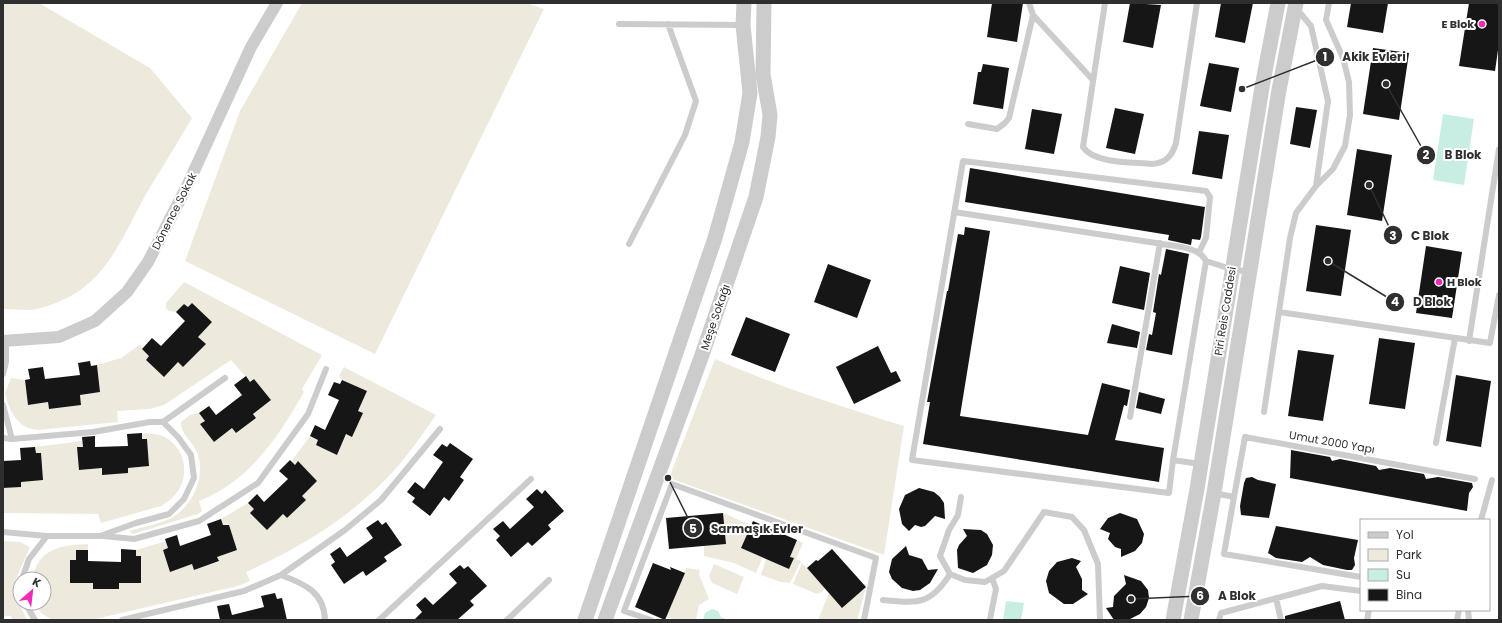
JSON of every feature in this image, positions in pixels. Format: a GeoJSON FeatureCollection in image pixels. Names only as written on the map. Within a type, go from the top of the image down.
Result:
{"type":"FeatureCollection","features":[{"type":"Feature","properties":{"kind":"street","name":"Dönence Sokak"},"geometry":{"type":"LineString","coordinates":[[4,341],[59,337],[95,321],[128,292],[148,262],[188,184],[251,47],[278,3]]}},
{"type":"Feature","properties":{"kind":"street"},"geometry":{"type":"LineString","coordinates":[[585,620],[715,238],[742,142],[750,93],[743,25],[744,3]]}},
{"type":"Feature","properties":{"kind":"street","name":"Meşe Sokağı"},"geometry":{"type":"LineString","coordinates":[[605,620],[702,355],[756,197],[762,174],[770,114],[763,74],[764,3]]}},
{"type":"Feature","properties":{"kind":"street","name":"Piri Reis Caddesi"},"geometry":{"type":"LineString","coordinates":[[1171,616],[1200,464],[1231,269],[1278,3]]}},
{"type":"Feature","properties":{"kind":"street","name":"Piri Reis Caddesi"},"geometry":{"type":"LineString","coordinates":[[1191,620],[1214,493],[1249,272],[1296,5]]}},
{"type":"Feature","properties":{"kind":"lane"},"geometry":{"type":"LineString","coordinates":[[1029,3],[1033,15],[1092,80]]}},
{"type":"Feature","properties":{"kind":"lane"},"geometry":{"type":"LineString","coordinates":[[1105,3],[1092,80],[1083,147],[1087,153],[1100,158],[1152,164],[1167,160],[1173,152],[1176,143],[1197,3]]}},
{"type":"Feature","properties":{"kind":"lane"},"geometry":{"type":"LineString","coordinates":[[1264,412],[1296,213],[1316,186],[1333,169],[1345,146],[1350,115],[1349,82],[1343,58],[1326,20],[1329,3]]}},
{"type":"Feature","properties":{"kind":"lane"},"geometry":{"type":"LineString","coordinates":[[1296,5],[1311,26],[1328,101],[1316,186]]}},
{"type":"Feature","properties":{"kind":"lane"},"geometry":{"type":"LineString","coordinates":[[968,124],[997,129],[1009,118],[1033,15]]}},
{"type":"Feature","properties":{"kind":"lane"},"geometry":{"type":"LineString","coordinates":[[619,24],[743,25]]}},
{"type":"Feature","properties":{"kind":"lane"},"geometry":{"type":"LineString","coordinates":[[629,244],[685,136],[696,101],[668,24]]}},
{"type":"Feature","properties":{"kind":"lane"},"geometry":{"type":"LineString","coordinates":[[1469,341],[1499,149]]}},
{"type":"Feature","properties":{"kind":"lane"},"geometry":{"type":"LineString","coordinates":[[1199,252],[1206,238],[1210,197],[1208,192],[1204,190],[963,161],[912,460],[1169,493],[1173,460],[1206,261]]}},
{"type":"Feature","properties":{"kind":"lane"},"geometry":{"type":"LineString","coordinates":[[954,212],[1182,247],[1199,252],[1206,261],[1231,269],[1249,272]]}},
{"type":"Feature","properties":{"kind":"lane"},"geometry":{"type":"LineString","coordinates":[[1130,417],[1160,243]]}},
{"type":"Feature","properties":{"kind":"lane"},"geometry":{"type":"LineString","coordinates":[[1279,312],[1469,341],[1490,342],[1499,295]]}},
{"type":"Feature","properties":{"kind":"lane"},"geometry":{"type":"LineString","coordinates":[[1436,443],[1455,338]]}},
{"type":"Feature","properties":{"kind":"lane"},"geometry":{"type":"LineString","coordinates":[[3,374],[6,362],[4,341]]}},
{"type":"Feature","properties":{"kind":"lane"},"geometry":{"type":"LineString","coordinates":[[3,532],[47,536],[100,536],[134,539],[199,521],[258,483],[308,414],[326,369]]}},
{"type":"Feature","properties":{"kind":"lane"},"geometry":{"type":"LineString","coordinates":[[3,438],[12,439],[92,432],[150,422],[163,422],[225,378]]}},
{"type":"Feature","properties":{"kind":"lane"},"geometry":{"type":"LineString","coordinates":[[3,405],[12,439]]}},
{"type":"Feature","properties":{"kind":"lane"},"geometry":{"type":"LineString","coordinates":[[100,536],[136,523],[169,514],[184,499],[194,478],[191,455],[178,437],[163,422]]}},
{"type":"Feature","properties":{"kind":"lane"},"geometry":{"type":"LineString","coordinates":[[122,620],[244,591],[281,575],[345,530],[381,500],[440,429]]}},
{"type":"Feature","properties":{"kind":"lane","name":"Umut 2000 Yapı"},"geometry":{"type":"LineString","coordinates":[[1360,577],[1224,554],[1245,437],[1475,478]]}},
{"type":"Feature","properties":{"kind":"lane"},"geometry":{"type":"LineString","coordinates":[[1173,460],[1200,464]]}},
{"type":"Feature","properties":{"kind":"lane"},"geometry":{"type":"LineString","coordinates":[[379,620],[531,479]]}},
{"type":"Feature","properties":{"kind":"lane"},"geometry":{"type":"LineString","coordinates":[[1481,519],[1492,480]]}},
{"type":"Feature","properties":{"kind":"lane"},"geometry":{"type":"LineString","coordinates":[[651,620],[624,611],[672,484],[876,558],[864,620]]}},
{"type":"Feature","properties":{"kind":"lane"},"geometry":{"type":"LineString","coordinates":[[1214,493],[1234,497]]}},
{"type":"Feature","properties":{"kind":"lane"},"geometry":{"type":"LineString","coordinates":[[961,497],[958,515],[949,530],[940,556],[950,574],[965,580],[985,582],[1004,571],[1044,512],[1072,517],[1084,530],[1098,564],[1100,620]]}},
{"type":"Feature","properties":{"kind":"lane"},"geometry":{"type":"LineString","coordinates":[[637,533],[652,540]]}},
{"type":"Feature","properties":{"kind":"lane"},"geometry":{"type":"LineString","coordinates":[[25,571],[29,559],[47,536]]}},
{"type":"Feature","properties":{"kind":"lane"},"geometry":{"type":"LineString","coordinates":[[883,600],[916,603],[934,594],[950,574]]}},
{"type":"Feature","properties":{"kind":"lane"},"geometry":{"type":"LineString","coordinates":[[281,575],[300,582],[317,595],[324,608],[325,620]]}},
{"type":"Feature","properties":{"kind":"lane"},"geometry":{"type":"LineString","coordinates":[[990,619],[996,588],[992,578]]}},
{"type":"Feature","properties":{"kind":"lane"},"geometry":{"type":"LineString","coordinates":[[507,620],[549,580]]}},
{"type":"Feature","properties":{"kind":"lane"},"geometry":{"type":"LineString","coordinates":[[1219,620],[1221,613],[1322,586],[1360,591]]}},
{"type":"Feature","properties":{"kind":"lane"},"geometry":{"type":"LineString","coordinates":[[1276,598],[1281,620]]}},
{"type":"Feature","properties":{"kind":"lane"},"geometry":{"type":"LineString","coordinates":[[30,611],[35,620]]}},
{"type":"Feature","properties":{"kind":"green space"},"geometry":{"type":"Polygon","coordinates":[[[3,3],[39,3],[150,68],[192,118],[146,194],[116,249],[93,280],[78,292],[59,302],[33,310],[3,309],[3,3]]]}},
{"type":"Feature","properties":{"kind":"green space"},"geometry":{"type":"Polygon","coordinates":[[[302,3],[526,3],[544,9],[375,354],[185,261],[240,111],[302,3]]]}},
{"type":"Feature","properties":{"kind":"green space"},"geometry":{"type":"Polygon","coordinates":[[[184,282],[322,355],[302,389],[304,392],[284,425],[261,456],[248,470],[217,493],[199,501],[202,511],[198,514],[133,534],[129,531],[173,517],[187,505],[196,488],[200,470],[197,452],[185,434],[181,426],[181,422],[190,415],[199,413],[205,421],[200,424],[214,442],[232,428],[236,433],[256,418],[254,414],[271,400],[254,379],[250,382],[231,360],[164,405],[149,409],[117,411],[118,422],[38,430],[25,426],[15,418],[5,393],[11,378],[25,380],[28,405],[48,402],[49,409],[81,405],[80,395],[100,392],[97,365],[121,358],[141,344],[142,349],[149,356],[146,360],[164,377],[178,362],[183,367],[205,344],[198,337],[212,322],[192,303],[188,307],[184,304],[176,312],[169,311],[166,308],[166,303],[184,282]]]}},
{"type":"Feature","properties":{"kind":"green space"},"geometry":{"type":"Polygon","coordinates":[[[715,359],[785,387],[904,426],[884,555],[669,478],[715,359]]]}},
{"type":"Feature","properties":{"kind":"green space"},"geometry":{"type":"Polygon","coordinates":[[[344,367],[436,415],[394,471],[355,507],[304,543],[246,572],[250,581],[238,586],[91,620],[52,620],[41,613],[40,611],[52,611],[52,571],[34,571],[40,561],[52,550],[60,547],[88,544],[88,550],[76,550],[76,560],[70,560],[93,583],[94,589],[119,589],[119,583],[141,583],[141,556],[136,556],[136,550],[166,541],[168,548],[163,550],[170,571],[192,564],[194,570],[218,562],[217,557],[237,550],[228,524],[223,525],[221,519],[248,503],[263,511],[278,513],[287,518],[305,500],[302,496],[317,481],[298,461],[294,465],[291,462],[310,436],[318,440],[316,445],[337,455],[367,391],[342,380],[339,376],[344,367]]]}},
{"type":"Feature","properties":{"kind":"green space"},"geometry":{"type":"Polygon","coordinates":[[[142,434],[157,435],[169,440],[178,449],[183,460],[184,473],[181,485],[173,497],[161,506],[101,523],[98,514],[3,513],[3,488],[21,487],[21,482],[41,453],[36,453],[35,447],[82,441],[83,447],[78,447],[79,470],[102,468],[102,474],[128,468],[149,466],[147,439],[142,439],[142,434]]]}},
{"type":"Feature","properties":{"kind":"green space"},"geometry":{"type":"Polygon","coordinates":[[[723,513],[751,525],[741,548],[763,557],[756,573],[734,563],[704,556],[704,546],[726,544],[723,513]]]}},
{"type":"Feature","properties":{"kind":"green space"},"geometry":{"type":"Polygon","coordinates":[[[797,540],[803,543],[796,559],[801,561],[790,583],[781,582],[761,575],[766,559],[789,569],[794,559],[790,557],[797,540]]]}},
{"type":"Feature","properties":{"kind":"green space"},"geometry":{"type":"Polygon","coordinates":[[[3,541],[20,542],[30,547],[19,571],[12,571],[12,611],[23,611],[27,620],[12,620],[11,616],[3,616],[3,541]]]}},
{"type":"Feature","properties":{"kind":"green space"},"geometry":{"type":"Polygon","coordinates":[[[802,563],[825,588],[822,592],[817,594],[793,584],[802,563]]]}},
{"type":"Feature","properties":{"kind":"green space"},"geometry":{"type":"Polygon","coordinates":[[[714,564],[744,577],[737,594],[712,583],[709,576],[714,564]]]}},
{"type":"Feature","properties":{"kind":"green space"},"geometry":{"type":"Polygon","coordinates":[[[686,568],[700,570],[699,574],[709,599],[699,605],[696,620],[675,620],[666,617],[686,568]]]}},
{"type":"Feature","properties":{"kind":"green space"},"geometry":{"type":"Polygon","coordinates":[[[866,587],[857,620],[818,620],[829,593],[866,587]]]}},
{"type":"Feature","properties":{"kind":"water"},"geometry":{"type":"Polygon","coordinates":[[[1443,114],[1474,119],[1464,185],[1433,180],[1443,114]]]}},
{"type":"Feature","properties":{"kind":"water"},"geometry":{"type":"Polygon","coordinates":[[[1006,601],[1024,603],[1021,620],[1003,620],[1006,601]]]}},
{"type":"Feature","properties":{"kind":"water"},"geometry":{"type":"Polygon","coordinates":[[[712,609],[718,611],[721,617],[728,620],[703,620],[705,613],[712,609]]]}},
{"type":"Feature","properties":{"kind":"building"},"geometry":{"type":"Polygon","coordinates":[[[992,3],[1023,3],[1017,42],[987,37],[992,3]]]}},
{"type":"Feature","properties":{"kind":"building"},"geometry":{"type":"Polygon","coordinates":[[[1130,3],[1161,5],[1153,48],[1123,42],[1130,3]]]}},
{"type":"Feature","properties":{"kind":"building"},"geometry":{"type":"Polygon","coordinates":[[[1221,3],[1253,3],[1245,43],[1215,37],[1221,3]]]}},
{"type":"Feature","properties":{"kind":"building"},"geometry":{"type":"Polygon","coordinates":[[[1351,3],[1388,3],[1383,33],[1347,27],[1351,3]]]}},
{"type":"Feature","properties":{"kind":"building","name":"E Blok"},"geometry":{"type":"Polygon","coordinates":[[[1469,3],[1499,4],[1499,43],[1495,71],[1459,66],[1469,3]]]}},
{"type":"Feature","properties":{"kind":"building"},"geometry":{"type":"Polygon","coordinates":[[[1373,48],[1409,53],[1399,120],[1363,114],[1373,48]]]}},
{"type":"Feature","properties":{"kind":"building"},"geometry":{"type":"Polygon","coordinates":[[[1209,63],[1239,68],[1231,112],[1200,106],[1209,63]]]}},
{"type":"Feature","properties":{"kind":"building"},"geometry":{"type":"Polygon","coordinates":[[[983,64],[1009,68],[1003,109],[973,104],[978,72],[981,72],[983,64]]]}},
{"type":"Feature","properties":{"kind":"building"},"geometry":{"type":"Polygon","coordinates":[[[1296,107],[1317,110],[1310,148],[1290,144],[1296,107]]]}},
{"type":"Feature","properties":{"kind":"building"},"geometry":{"type":"Polygon","coordinates":[[[1115,108],[1144,114],[1135,154],[1106,148],[1115,108]]]}},
{"type":"Feature","properties":{"kind":"building"},"geometry":{"type":"Polygon","coordinates":[[[1032,109],[1062,114],[1054,154],[1025,149],[1032,109]]]}},
{"type":"Feature","properties":{"kind":"building"},"geometry":{"type":"Polygon","coordinates":[[[1199,131],[1229,135],[1222,179],[1192,174],[1199,131]]]}},
{"type":"Feature","properties":{"kind":"building"},"geometry":{"type":"Polygon","coordinates":[[[1357,149],[1392,155],[1382,221],[1347,215],[1357,149]]]}},
{"type":"Feature","properties":{"kind":"building"},"geometry":{"type":"Polygon","coordinates":[[[970,168],[1205,207],[1201,237],[1200,240],[1192,239],[1191,245],[1168,240],[1169,235],[965,202],[970,168]]]}},
{"type":"Feature","properties":{"kind":"building"},"geometry":{"type":"Polygon","coordinates":[[[1316,225],[1351,230],[1341,296],[1306,291],[1316,225]]]}},
{"type":"Feature","properties":{"kind":"building"},"geometry":{"type":"Polygon","coordinates":[[[965,227],[990,231],[960,416],[1088,435],[1102,383],[1130,390],[1127,406],[1124,405],[1115,440],[1164,448],[1159,482],[923,444],[930,402],[927,402],[958,234],[964,235],[965,227]]]}},
{"type":"Feature","properties":{"kind":"building","name":"H Blok"},"geometry":{"type":"Polygon","coordinates":[[[1426,246],[1462,252],[1452,318],[1416,313],[1426,246]]]}},
{"type":"Feature","properties":{"kind":"building"},"geometry":{"type":"Polygon","coordinates":[[[1166,249],[1189,254],[1172,355],[1146,350],[1149,334],[1152,335],[1156,313],[1153,312],[1159,274],[1161,275],[1166,249]]]}},
{"type":"Feature","properties":{"kind":"building"},"geometry":{"type":"Polygon","coordinates":[[[828,264],[871,280],[857,318],[814,302],[828,264]]]}},
{"type":"Feature","properties":{"kind":"building"},"geometry":{"type":"Polygon","coordinates":[[[1120,266],[1150,273],[1144,310],[1112,303],[1120,266]]]}},
{"type":"Feature","properties":{"kind":"building"},"geometry":{"type":"Polygon","coordinates":[[[192,303],[212,322],[198,337],[206,344],[183,367],[178,362],[164,377],[146,360],[149,356],[142,349],[152,338],[161,346],[185,321],[176,312],[184,304],[188,307],[192,303]]]}},
{"type":"Feature","properties":{"kind":"building"},"geometry":{"type":"Polygon","coordinates":[[[746,317],[790,334],[775,372],[731,355],[746,317]]]}},
{"type":"Feature","properties":{"kind":"building"},"geometry":{"type":"Polygon","coordinates":[[[1112,324],[1140,332],[1137,348],[1107,343],[1112,324]]]}},
{"type":"Feature","properties":{"kind":"building"},"geometry":{"type":"Polygon","coordinates":[[[1379,338],[1415,343],[1405,409],[1369,404],[1379,338]]]}},
{"type":"Feature","properties":{"kind":"building"},"geometry":{"type":"Polygon","coordinates":[[[878,346],[891,373],[896,371],[901,381],[854,404],[836,367],[878,346]]]}},
{"type":"Feature","properties":{"kind":"building"},"geometry":{"type":"Polygon","coordinates":[[[1298,350],[1334,355],[1323,421],[1288,416],[1298,350]]]}},
{"type":"Feature","properties":{"kind":"building"},"geometry":{"type":"Polygon","coordinates":[[[90,361],[91,366],[97,365],[100,392],[80,395],[81,405],[49,409],[48,402],[28,405],[25,380],[30,379],[28,369],[43,367],[45,379],[80,375],[78,363],[90,361]]]}},
{"type":"Feature","properties":{"kind":"building"},"geometry":{"type":"Polygon","coordinates":[[[1456,375],[1491,381],[1481,447],[1446,441],[1456,375]]]}},
{"type":"Feature","properties":{"kind":"building"},"geometry":{"type":"Polygon","coordinates":[[[246,376],[250,382],[254,379],[271,400],[253,414],[256,418],[236,433],[232,428],[214,442],[200,424],[205,421],[199,413],[209,406],[216,415],[242,395],[234,385],[246,376]]]}},
{"type":"Feature","properties":{"kind":"building"},"geometry":{"type":"Polygon","coordinates":[[[342,380],[367,391],[358,411],[363,413],[352,437],[346,434],[337,455],[316,445],[318,440],[310,436],[315,425],[325,430],[339,400],[328,395],[334,382],[340,384],[342,380]]]}},
{"type":"Feature","properties":{"kind":"building"},"geometry":{"type":"Polygon","coordinates":[[[1139,392],[1165,399],[1161,414],[1136,408],[1139,392]]]}},
{"type":"Feature","properties":{"kind":"building"},"geometry":{"type":"Polygon","coordinates":[[[142,433],[142,439],[147,439],[149,466],[128,468],[128,473],[102,475],[102,468],[79,470],[77,447],[83,447],[82,437],[95,436],[95,447],[128,446],[127,434],[142,433]]]}},
{"type":"Feature","properties":{"kind":"building"},"geometry":{"type":"Polygon","coordinates":[[[450,443],[473,459],[460,477],[464,480],[449,501],[444,497],[430,516],[412,502],[415,498],[407,492],[415,482],[424,489],[443,462],[433,455],[442,444],[447,447],[450,443]]]}},
{"type":"Feature","properties":{"kind":"building"},"geometry":{"type":"Polygon","coordinates":[[[35,447],[36,453],[41,453],[43,480],[21,482],[21,487],[3,488],[3,461],[21,460],[20,448],[35,447]]]}},
{"type":"Feature","properties":{"kind":"building"},"geometry":{"type":"Polygon","coordinates":[[[1291,450],[1330,457],[1332,461],[1340,459],[1376,466],[1379,470],[1390,468],[1424,474],[1426,479],[1438,477],[1472,483],[1473,487],[1469,493],[1467,511],[1290,478],[1291,450]]]}},
{"type":"Feature","properties":{"kind":"building"},"geometry":{"type":"Polygon","coordinates":[[[290,460],[295,465],[298,461],[317,481],[302,496],[306,500],[287,518],[283,514],[267,530],[250,513],[254,509],[248,503],[257,494],[264,502],[288,479],[279,471],[290,460]]]}},
{"type":"Feature","properties":{"kind":"building"},"geometry":{"type":"Polygon","coordinates":[[[1252,477],[1276,484],[1269,518],[1241,515],[1240,506],[1244,483],[1246,478],[1252,477]]]}},
{"type":"Feature","properties":{"kind":"building"},"geometry":{"type":"Polygon","coordinates":[[[919,488],[934,492],[940,497],[944,503],[945,519],[935,516],[925,526],[921,527],[915,525],[909,531],[902,524],[899,509],[905,495],[919,488]]]}},
{"type":"Feature","properties":{"kind":"building"},"geometry":{"type":"Polygon","coordinates":[[[537,489],[542,494],[545,490],[564,511],[548,525],[551,529],[532,546],[528,542],[511,557],[496,540],[500,536],[493,529],[503,521],[510,529],[534,507],[526,499],[537,489]]]}},
{"type":"Feature","properties":{"kind":"building"},"geometry":{"type":"Polygon","coordinates":[[[723,513],[726,544],[669,549],[666,518],[723,513]]]}},
{"type":"Feature","properties":{"kind":"building"},"geometry":{"type":"Polygon","coordinates":[[[1120,513],[1137,519],[1144,534],[1142,543],[1135,551],[1121,557],[1121,549],[1115,547],[1108,539],[1110,533],[1100,529],[1108,518],[1120,513]]]}},
{"type":"Feature","properties":{"kind":"building"},"geometry":{"type":"Polygon","coordinates":[[[221,519],[223,525],[229,525],[237,550],[217,557],[219,561],[194,570],[192,564],[170,572],[163,550],[168,548],[165,539],[177,535],[180,546],[211,535],[207,524],[221,519]]]}},
{"type":"Feature","properties":{"kind":"building"},"geometry":{"type":"Polygon","coordinates":[[[378,520],[382,525],[386,522],[402,545],[384,557],[387,561],[366,576],[363,571],[344,584],[331,565],[335,562],[330,554],[340,547],[347,557],[373,538],[366,528],[378,520]]]}},
{"type":"Feature","properties":{"kind":"building"},"geometry":{"type":"Polygon","coordinates":[[[753,521],[797,540],[790,557],[794,558],[789,569],[741,548],[753,521]]]}},
{"type":"Feature","properties":{"kind":"building"},"geometry":{"type":"Polygon","coordinates":[[[1276,526],[1358,540],[1354,558],[1355,565],[1352,570],[1347,570],[1323,565],[1310,557],[1302,562],[1276,558],[1268,553],[1276,526]]]}},
{"type":"Feature","properties":{"kind":"building"},"geometry":{"type":"Polygon","coordinates":[[[963,529],[981,530],[987,534],[993,545],[992,555],[987,565],[973,573],[958,568],[957,550],[959,545],[967,536],[963,529]]]}},
{"type":"Feature","properties":{"kind":"building"},"geometry":{"type":"Polygon","coordinates":[[[906,546],[909,555],[922,559],[928,570],[938,569],[930,583],[920,590],[913,591],[902,588],[892,579],[889,572],[892,559],[906,546]]]}},
{"type":"Feature","properties":{"kind":"building"},"geometry":{"type":"Polygon","coordinates":[[[121,549],[136,550],[136,556],[141,556],[141,583],[119,583],[119,589],[93,589],[93,583],[70,583],[70,560],[76,560],[76,550],[88,550],[88,561],[121,562],[121,549]]]}},
{"type":"Feature","properties":{"kind":"building"},"geometry":{"type":"Polygon","coordinates":[[[832,549],[866,587],[842,608],[807,568],[832,549]]]}},
{"type":"Feature","properties":{"kind":"building"},"geometry":{"type":"Polygon","coordinates":[[[1072,558],[1081,561],[1076,567],[1082,579],[1082,590],[1088,594],[1073,604],[1064,604],[1049,593],[1046,581],[1049,571],[1057,562],[1072,558]]]}},
{"type":"Feature","properties":{"kind":"building"},"geometry":{"type":"Polygon","coordinates":[[[653,563],[671,570],[670,567],[685,573],[665,620],[635,607],[653,563]]]}},
{"type":"Feature","properties":{"kind":"building"},"geometry":{"type":"Polygon","coordinates":[[[460,565],[464,569],[468,566],[487,586],[470,601],[474,605],[457,620],[414,620],[422,612],[416,605],[425,597],[433,605],[457,583],[449,574],[460,565]]]}},
{"type":"Feature","properties":{"kind":"building"},"geometry":{"type":"Polygon","coordinates":[[[1124,575],[1141,581],[1148,590],[1149,598],[1146,607],[1140,614],[1128,620],[1114,620],[1106,608],[1113,607],[1114,596],[1126,584],[1124,575]]]}},
{"type":"Feature","properties":{"kind":"building"},"geometry":{"type":"Polygon","coordinates":[[[275,593],[277,599],[282,598],[287,620],[220,620],[217,606],[229,604],[232,615],[264,607],[261,596],[275,593]]]}},
{"type":"Feature","properties":{"kind":"building"},"geometry":{"type":"Polygon","coordinates":[[[1340,601],[1345,620],[1285,620],[1285,616],[1340,601]]]}},
{"type":"Feature","properties":{"kind":"place","name":"E Blok"},"geometry":{"type":"Point","coordinates":[1482,24]}},
{"type":"Feature","properties":{"kind":"place","name":"B Blok"},"geometry":{"type":"Point","coordinates":[1386,84]}},
{"type":"Feature","properties":{"kind":"place","name":"Akik Evleri"},"geometry":{"type":"Point","coordinates":[1242,89]}},
{"type":"Feature","properties":{"kind":"place","name":"C Blok"},"geometry":{"type":"Point","coordinates":[1369,185]}},
{"type":"Feature","properties":{"kind":"place","name":"D Blok"},"geometry":{"type":"Point","coordinates":[1328,261]}},
{"type":"Feature","properties":{"kind":"place","name":"H Blok"},"geometry":{"type":"Point","coordinates":[1439,282]}},
{"type":"Feature","properties":{"kind":"place","name":"Sarmaşık Evler"},"geometry":{"type":"Point","coordinates":[668,478]}},
{"type":"Feature","properties":{"kind":"place","name":"A Blok"},"geometry":{"type":"Point","coordinates":[1131,599]}}]}
